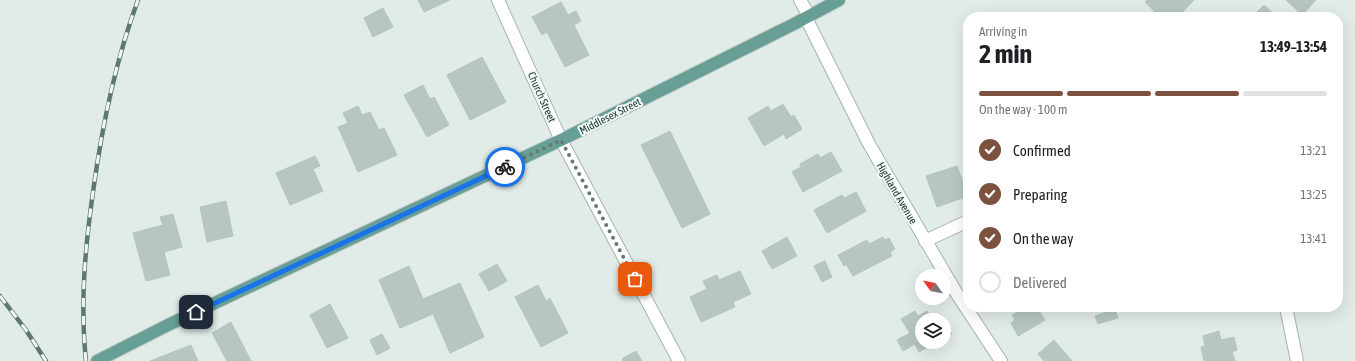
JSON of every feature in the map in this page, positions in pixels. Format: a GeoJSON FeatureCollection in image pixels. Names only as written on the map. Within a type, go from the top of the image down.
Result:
{"type":"FeatureCollection","features":[{"type":"Feature","properties":{"kind":"main road","name":"Middlesex Street"},"geometry":{"type":"LineString","coordinates":[[97,361],[168,325],[561,140],[838,0]]}},
{"type":"Feature","properties":{"kind":"street","name":"Church Street"},"geometry":{"type":"LineString","coordinates":[[498,0],[561,140],[679,361]]}},
{"type":"Feature","properties":{"kind":"street","name":"Highland Avenue"},"geometry":{"type":"LineString","coordinates":[[800,0],[869,144],[963,303]]}},
{"type":"Feature","properties":{"kind":"street"},"geometry":{"type":"LineString","coordinates":[[925,240],[963,223]]}},
{"type":"Feature","properties":{"kind":"street","name":"Highland Avenue"},"geometry":{"type":"LineString","coordinates":[[969,312],[1001,361]]}},
{"type":"Feature","properties":{"kind":"street"},"geometry":{"type":"LineString","coordinates":[[1287,312],[1297,361]]}},
{"type":"Feature","properties":{"kind":"building"},"geometry":{"type":"Polygon","coordinates":[[[418,0],[450,0],[424,12],[418,0]]]}},
{"type":"Feature","properties":{"kind":"building"},"geometry":{"type":"Polygon","coordinates":[[[1147,0],[1194,0],[1183,12],[1155,12],[1145,2],[1147,0]]]}},
{"type":"Feature","properties":{"kind":"building"},"geometry":{"type":"Polygon","coordinates":[[[1286,0],[1316,0],[1305,12],[1299,12],[1286,0]]]}},
{"type":"Feature","properties":{"kind":"building"},"geometry":{"type":"Polygon","coordinates":[[[561,2],[568,15],[576,11],[581,21],[574,25],[589,55],[565,67],[547,32],[542,35],[532,17],[561,2]]]}},
{"type":"Feature","properties":{"kind":"building"},"geometry":{"type":"Polygon","coordinates":[[[1264,5],[1272,12],[1257,12],[1264,5]]]}},
{"type":"Feature","properties":{"kind":"building"},"geometry":{"type":"Polygon","coordinates":[[[383,8],[393,27],[373,37],[364,18],[383,8]]]}},
{"type":"Feature","properties":{"kind":"building"},"geometry":{"type":"Polygon","coordinates":[[[482,57],[506,102],[470,120],[447,75],[482,57]]]}},
{"type":"Feature","properties":{"kind":"building"},"geometry":{"type":"Polygon","coordinates":[[[423,85],[430,99],[434,97],[449,125],[427,137],[404,95],[423,85]]]}},
{"type":"Feature","properties":{"kind":"building"},"geometry":{"type":"Polygon","coordinates":[[[783,104],[791,117],[794,115],[802,129],[786,139],[784,134],[764,146],[748,118],[768,106],[771,111],[783,104]]]}},
{"type":"Feature","properties":{"kind":"building"},"geometry":{"type":"Polygon","coordinates":[[[358,106],[362,115],[370,112],[379,130],[384,128],[397,155],[358,172],[338,127],[348,123],[343,113],[358,106]]]}},
{"type":"Feature","properties":{"kind":"building"},"geometry":{"type":"Polygon","coordinates":[[[670,131],[710,214],[682,228],[641,145],[670,131]]]}},
{"type":"Feature","properties":{"kind":"building"},"geometry":{"type":"Polygon","coordinates":[[[831,152],[842,171],[803,192],[792,172],[801,167],[800,164],[818,154],[820,158],[831,152]]]}},
{"type":"Feature","properties":{"kind":"building"},"geometry":{"type":"Polygon","coordinates":[[[315,156],[320,166],[313,169],[323,191],[290,205],[276,173],[315,156]]]}},
{"type":"Feature","properties":{"kind":"building"},"geometry":{"type":"Polygon","coordinates":[[[957,166],[963,182],[963,198],[937,207],[926,176],[957,166]]]}},
{"type":"Feature","properties":{"kind":"building"},"geometry":{"type":"Polygon","coordinates":[[[856,192],[866,211],[827,233],[814,210],[842,195],[844,198],[856,192]]]}},
{"type":"Feature","properties":{"kind":"building"},"geometry":{"type":"Polygon","coordinates":[[[226,201],[233,236],[207,242],[200,207],[226,201]]]}},
{"type":"Feature","properties":{"kind":"building"},"geometry":{"type":"Polygon","coordinates":[[[173,214],[182,247],[164,252],[170,275],[146,281],[133,233],[163,225],[160,217],[173,214]]]}},
{"type":"Feature","properties":{"kind":"building"},"geometry":{"type":"Polygon","coordinates":[[[787,237],[797,256],[772,269],[762,251],[787,237]]]}},
{"type":"Feature","properties":{"kind":"building"},"geometry":{"type":"Polygon","coordinates":[[[883,237],[885,240],[889,238],[895,249],[890,252],[892,256],[853,276],[846,264],[844,266],[838,255],[867,240],[869,244],[883,237]]]}},
{"type":"Feature","properties":{"kind":"building"},"geometry":{"type":"Polygon","coordinates":[[[825,261],[832,277],[822,282],[814,266],[825,261]]]}},
{"type":"Feature","properties":{"kind":"building"},"geometry":{"type":"Polygon","coordinates":[[[497,264],[507,281],[489,291],[479,274],[497,264]]]}},
{"type":"Feature","properties":{"kind":"building"},"geometry":{"type":"Polygon","coordinates":[[[409,266],[423,299],[460,283],[484,337],[450,353],[433,314],[400,328],[379,280],[409,266]]]}},
{"type":"Feature","properties":{"kind":"building"},"geometry":{"type":"Polygon","coordinates":[[[740,271],[751,294],[733,302],[735,307],[701,322],[690,297],[707,289],[703,281],[717,275],[719,280],[740,271]]]}},
{"type":"Feature","properties":{"kind":"building"},"geometry":{"type":"Polygon","coordinates":[[[538,285],[546,301],[550,298],[568,333],[541,347],[515,297],[538,285]]]}},
{"type":"Feature","properties":{"kind":"building"},"geometry":{"type":"Polygon","coordinates":[[[330,304],[348,338],[327,348],[310,315],[330,304]]]}},
{"type":"Feature","properties":{"kind":"building"},"geometry":{"type":"Polygon","coordinates":[[[915,311],[916,313],[915,344],[903,351],[897,340],[910,333],[901,319],[915,311]]]}},
{"type":"Feature","properties":{"kind":"building"},"geometry":{"type":"Polygon","coordinates":[[[1017,312],[1040,312],[1045,320],[1018,336],[1011,323],[1015,320],[1012,315],[1017,312]]]}},
{"type":"Feature","properties":{"kind":"building"},"geometry":{"type":"Polygon","coordinates":[[[1106,312],[1116,312],[1118,318],[1098,324],[1095,316],[1106,312]]]}},
{"type":"Feature","properties":{"kind":"building"},"geometry":{"type":"Polygon","coordinates":[[[231,322],[251,361],[227,361],[212,333],[231,322]]]}},
{"type":"Feature","properties":{"kind":"building"},"geometry":{"type":"Polygon","coordinates":[[[1219,331],[1221,340],[1234,337],[1237,350],[1232,352],[1235,361],[1204,361],[1201,347],[1205,346],[1203,336],[1219,331]]]}},
{"type":"Feature","properties":{"kind":"building"},"geometry":{"type":"Polygon","coordinates":[[[382,334],[390,348],[377,355],[370,340],[382,334]]]}},
{"type":"Feature","properties":{"kind":"building"},"geometry":{"type":"Polygon","coordinates":[[[1054,340],[1072,361],[1044,361],[1038,354],[1054,340]]]}},
{"type":"Feature","properties":{"kind":"building"},"geometry":{"type":"Polygon","coordinates":[[[191,345],[198,361],[150,361],[191,345]]]}},
{"type":"Feature","properties":{"kind":"building"},"geometry":{"type":"Polygon","coordinates":[[[918,349],[924,349],[919,352],[918,349]]]}},
{"type":"Feature","properties":{"kind":"building"},"geometry":{"type":"Polygon","coordinates":[[[636,351],[642,361],[623,361],[622,359],[636,351]]]}},
{"type":"Feature","properties":{"kind":"railway"},"geometry":{"type":"LineString","coordinates":[[86,361],[83,297],[93,192],[110,94],[138,0]]}},
{"type":"Feature","properties":{"kind":"railway"},"geometry":{"type":"LineString","coordinates":[[0,296],[26,330],[46,361]]}},
{"type":"Feature","properties":{"kind":"way so far"},"geometry":{"type":"LineString","coordinates":[[505,167],[561,140],[635,279]]}},
{"type":"Feature","properties":{"kind":"route"},"geometry":{"type":"LineString","coordinates":[[196,312],[505,167]]}}]}
